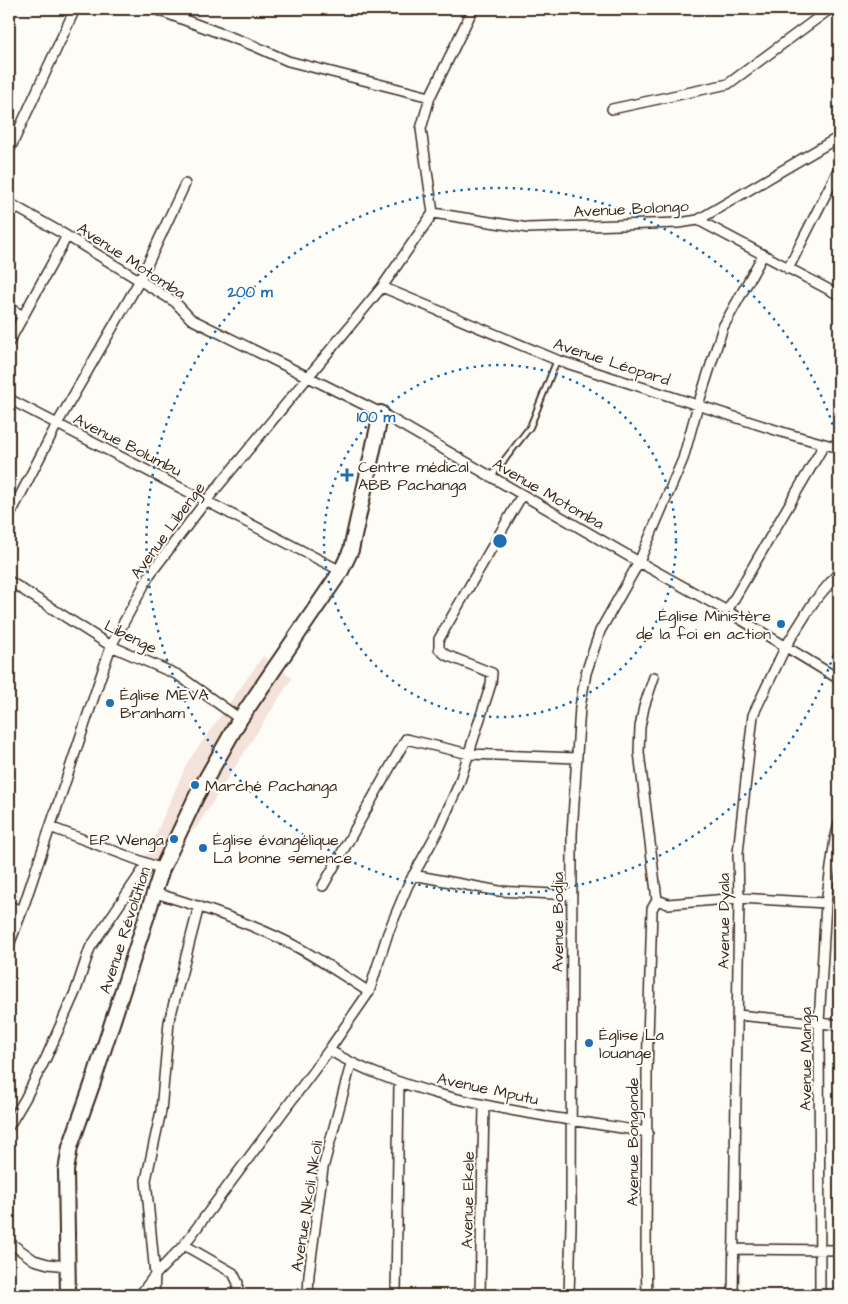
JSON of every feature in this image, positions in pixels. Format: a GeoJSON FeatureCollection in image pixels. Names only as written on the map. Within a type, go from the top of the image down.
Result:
{"type":"FeatureCollection","features":[{"type":"Feature","properties":{"kind":"street"},"geometry":{"type":"LineString","coordinates":[[9,151],[76,9]]}},
{"type":"Feature","properties":{"kind":"street"},"geometry":{"type":"LineString","coordinates":[[155,9],[252,45],[288,62],[430,97]]}},
{"type":"Feature","properties":{"kind":"street"},"geometry":{"type":"LineString","coordinates":[[433,213],[421,129],[430,97],[473,9]]}},
{"type":"Feature","properties":{"kind":"street"},"geometry":{"type":"LineString","coordinates":[[612,109],[728,84],[830,9]]}},
{"type":"Feature","properties":{"kind":"street","name":"Avenue Bolongo"},"geometry":{"type":"LineString","coordinates":[[433,213],[528,228],[679,223],[698,220],[839,137]]}},
{"type":"Feature","properties":{"kind":"street"},"geometry":{"type":"LineString","coordinates":[[788,269],[839,168]]}},
{"type":"Feature","properties":{"kind":"street"},"geometry":{"type":"LineString","coordinates":[[9,517],[57,424],[140,280],[185,184]]}},
{"type":"Feature","properties":{"kind":"street","name":"Avenue Motomba"},"geometry":{"type":"LineString","coordinates":[[9,203],[175,302],[191,318],[381,413],[727,611],[839,679]]}},
{"type":"Feature","properties":{"kind":"street","name":"Avenue Libenge"},"geometry":{"type":"LineString","coordinates":[[9,945],[111,646],[150,574],[206,501],[382,287],[433,213]]}},
{"type":"Feature","properties":{"kind":"street"},"geometry":{"type":"LineString","coordinates":[[698,220],[839,295]]}},
{"type":"Feature","properties":{"kind":"street"},"geometry":{"type":"LineString","coordinates":[[9,342],[67,236]]}},
{"type":"Feature","properties":{"kind":"street","name":"Avenue Bodjia"},"geometry":{"type":"LineString","coordinates":[[568,1295],[571,1225],[572,834],[580,707],[586,673],[600,631],[639,562],[683,459],[723,327],[762,255]]}},
{"type":"Feature","properties":{"kind":"street","name":"Avenue Léopard"},"geometry":{"type":"LineString","coordinates":[[382,287],[558,360],[824,445],[839,448]]}},
{"type":"Feature","properties":{"kind":"street"},"geometry":{"type":"LineString","coordinates":[[9,308],[23,316]]}},
{"type":"Feature","properties":{"kind":"street","name":"Avenue Bolumbu"},"geometry":{"type":"LineString","coordinates":[[9,399],[341,571]]}},
{"type":"Feature","properties":{"kind":"street","name":"Avenue Révolution"},"geometry":{"type":"LineString","coordinates":[[68,1295],[66,1171],[70,1147],[162,869],[197,795],[240,719],[341,571],[351,550],[381,413]]}},
{"type":"Feature","properties":{"kind":"street"},"geometry":{"type":"LineString","coordinates":[[727,611],[824,445]]}},
{"type":"Feature","properties":{"kind":"street"},"geometry":{"type":"LineString","coordinates":[[140,1295],[184,1245],[329,1050],[369,992],[388,934],[413,875],[440,826],[459,784],[488,696],[492,673],[446,655],[439,649],[439,639],[522,495]]}},
{"type":"Feature","properties":{"kind":"street","name":"Avenue Dyala"},"geometry":{"type":"LineString","coordinates":[[733,1295],[738,1015],[738,853],[753,715],[786,646],[813,603],[839,572]]}},
{"type":"Feature","properties":{"kind":"street","name":"Libenge"},"geometry":{"type":"LineString","coordinates":[[9,581],[111,646],[178,675],[240,719]]}},
{"type":"Feature","properties":{"kind":"street","name":"Avenue Bongonde"},"geometry":{"type":"LineString","coordinates":[[647,1295],[647,1072],[652,909],[657,900],[639,752],[640,727],[644,707],[654,677]]}},
{"type":"Feature","properties":{"kind":"street"},"geometry":{"type":"LineString","coordinates":[[323,886],[406,739],[469,754],[577,758]]}},
{"type":"Feature","properties":{"kind":"street","name":"Avenue Manga"},"geometry":{"type":"LineString","coordinates":[[820,1295],[818,1023],[826,903],[835,839],[839,824]]}},
{"type":"Feature","properties":{"kind":"street"},"geometry":{"type":"LineString","coordinates":[[50,828],[162,869]]}},
{"type":"Feature","properties":{"kind":"street"},"geometry":{"type":"LineString","coordinates":[[9,1126],[46,1058],[76,990],[90,948],[148,864]]}},
{"type":"Feature","properties":{"kind":"street"},"geometry":{"type":"LineString","coordinates":[[413,875],[499,891],[572,895]]}},
{"type":"Feature","properties":{"kind":"street"},"geometry":{"type":"LineString","coordinates":[[155,893],[199,906],[278,937],[369,992]]}},
{"type":"Feature","properties":{"kind":"street"},"geometry":{"type":"LineString","coordinates":[[657,900],[668,904],[739,898],[826,903]]}},
{"type":"Feature","properties":{"kind":"street"},"geometry":{"type":"LineString","coordinates":[[9,906],[22,911]]}},
{"type":"Feature","properties":{"kind":"street"},"geometry":{"type":"LineString","coordinates":[[154,1295],[156,1275],[146,1180],[161,1111],[169,1022],[199,906]]}},
{"type":"Feature","properties":{"kind":"street"},"geometry":{"type":"LineString","coordinates":[[738,1015],[839,1025]]}},
{"type":"Feature","properties":{"kind":"street","name":"Avenue Mputu"},"geometry":{"type":"LineString","coordinates":[[329,1050],[351,1064],[400,1083],[484,1106],[648,1132]]}},
{"type":"Feature","properties":{"kind":"street","name":"Avenue Nkoli Nkoli"},"geometry":{"type":"LineString","coordinates":[[308,1295],[323,1168],[351,1064]]}},
{"type":"Feature","properties":{"kind":"street"},"geometry":{"type":"LineString","coordinates":[[396,1295],[400,1083]]}},
{"type":"Feature","properties":{"kind":"street","name":"Avenue Ekele"},"geometry":{"type":"LineString","coordinates":[[480,1295],[484,1106]]}},
{"type":"Feature","properties":{"kind":"street"},"geometry":{"type":"LineString","coordinates":[[9,1242],[34,1260],[67,1266]]}},
{"type":"Feature","properties":{"kind":"street"},"geometry":{"type":"LineString","coordinates":[[184,1245],[233,1273],[238,1283],[237,1295]]}},
{"type":"Feature","properties":{"kind":"street"},"geometry":{"type":"LineString","coordinates":[[733,1249],[839,1250]]}},
{"type":"Feature","properties":{"kind":"lane"},"geometry":{"type":"LineString","coordinates":[[491,477],[530,427],[558,360]]}},
{"type":"Feature","properties":{"kind":"shaded area"},"geometry":{"type":"Polygon","coordinates":[[[263,656],[292,678],[196,828],[187,834],[162,881],[138,874],[187,763],[263,656]]]}},
{"type":"Feature","properties":{"kind":"place","name":"Centre médical ABB Pachanga"},"geometry":{"type":"Point","coordinates":[347,475]}},
{"type":"Feature","properties":{"kind":"place","name":"Église Ministère de la foi en action"},"geometry":{"type":"Point","coordinates":[781,624]}},
{"type":"Feature","properties":{"kind":"place","name":"Église MEVA Branham"},"geometry":{"type":"Point","coordinates":[110,703]}},
{"type":"Feature","properties":{"kind":"place","name":"Marché Pachanga"},"geometry":{"type":"Point","coordinates":[195,785]}},
{"type":"Feature","properties":{"kind":"place","name":"EP Wenga"},"geometry":{"type":"Point","coordinates":[174,839]}},
{"type":"Feature","properties":{"kind":"place","name":"Église évangélique La bonne semence"},"geometry":{"type":"Point","coordinates":[203,848]}},
{"type":"Feature","properties":{"kind":"place","name":"Église La louange"},"geometry":{"type":"Point","coordinates":[589,1043]}}]}
